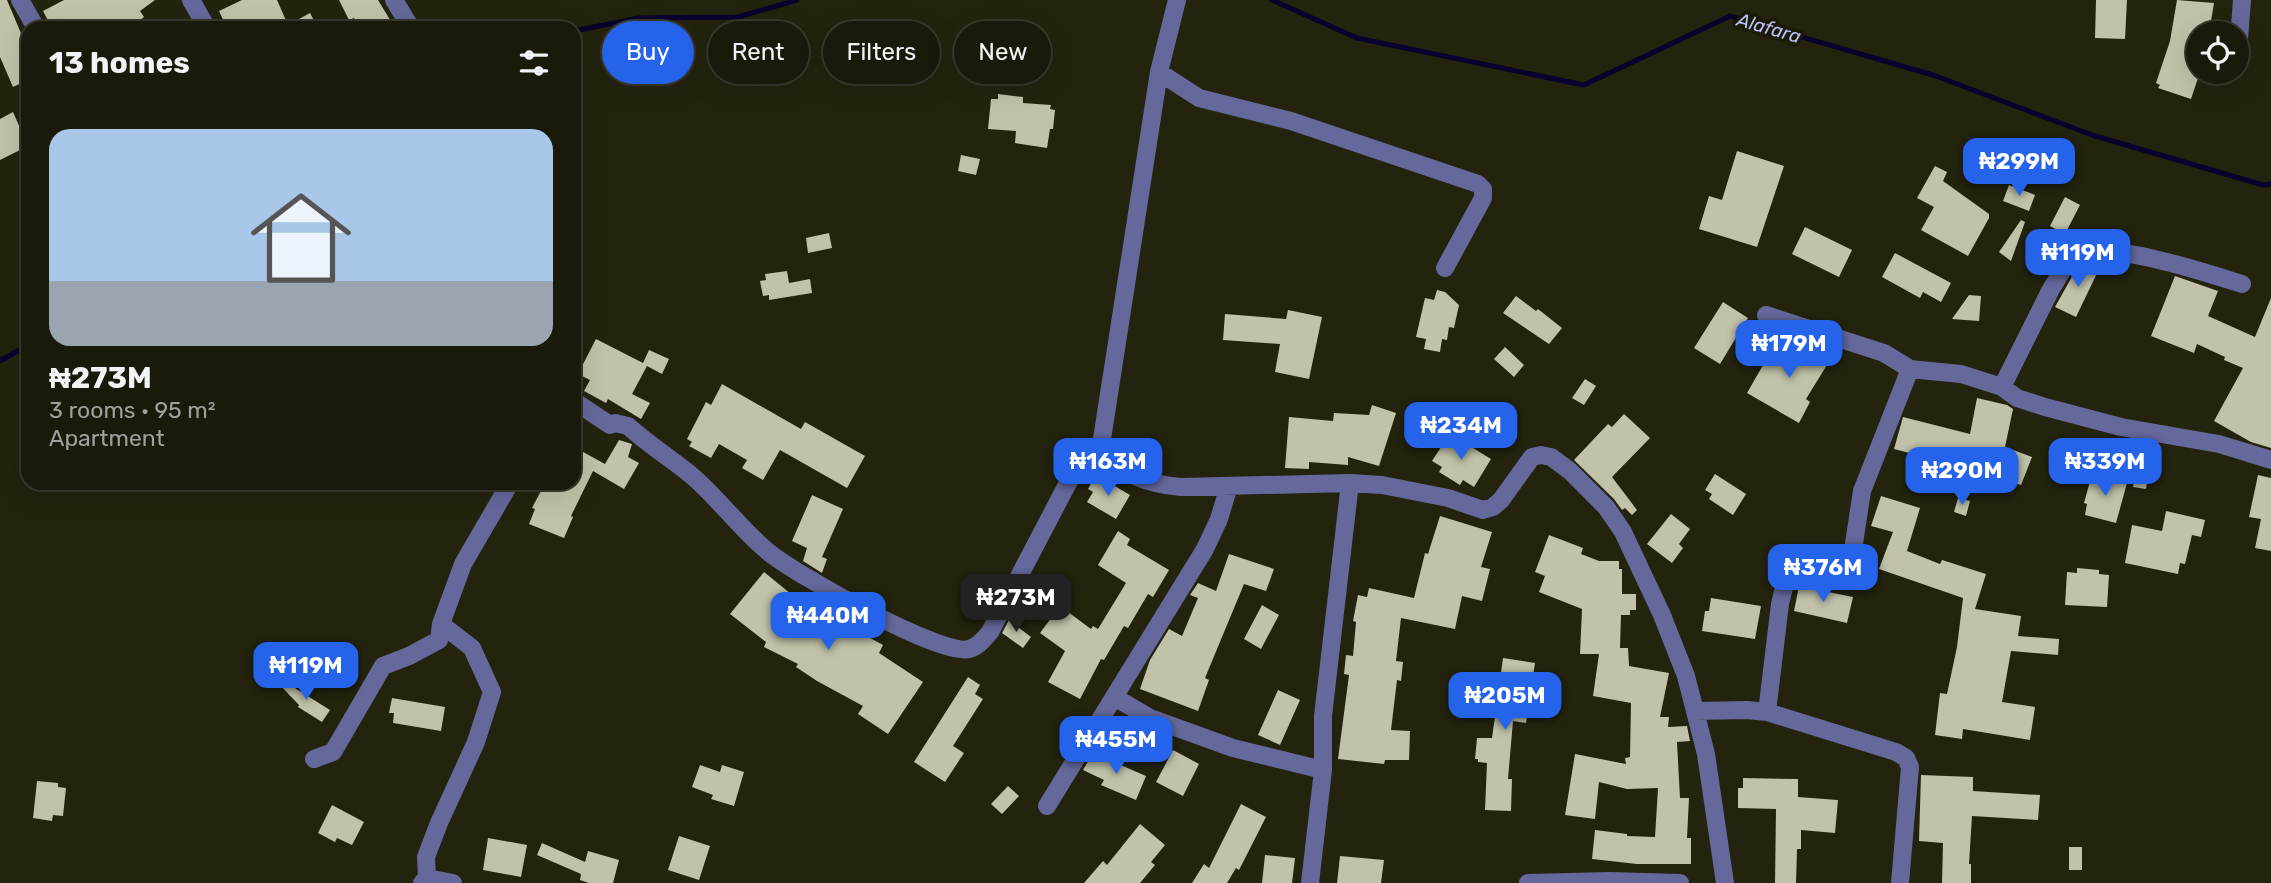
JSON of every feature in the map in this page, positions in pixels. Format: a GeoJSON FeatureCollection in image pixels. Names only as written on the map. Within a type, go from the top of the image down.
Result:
{"type":"FeatureCollection","features":[{"type":"Feature","properties":{"kind":"street"},"geometry":{"type":"LineString","coordinates":[[20,0],[32,21]]}},
{"type":"Feature","properties":{"kind":"street"},"geometry":{"type":"LineString","coordinates":[[191,0],[203,21]]}},
{"type":"Feature","properties":{"kind":"street"},"geometry":{"type":"LineString","coordinates":[[394,0],[407,21]]}},
{"type":"Feature","properties":{"kind":"street"},"geometry":{"type":"LineString","coordinates":[[581,406],[610,425],[615,423],[628,426],[691,475],[765,550],[784,564],[855,605],[937,643],[968,650],[978,645],[990,632],[1070,479],[1095,452],[1102,439],[1159,72],[1177,0]]}},
{"type":"Feature","properties":{"kind":"street"},"geometry":{"type":"LineString","coordinates":[[2240,21],[2242,0]]}},
{"type":"Feature","properties":{"kind":"street"},"geometry":{"type":"LineString","coordinates":[[1159,72],[1199,98],[1290,121],[1478,184],[1483,189],[1483,198],[1445,268]]}},
{"type":"Feature","properties":{"kind":"street"},"geometry":{"type":"LineString","coordinates":[[2002,387],[2064,266],[2073,254],[2081,251],[2141,257],[2178,264],[2242,284]]}},
{"type":"Feature","properties":{"kind":"street"},"geometry":{"type":"LineString","coordinates":[[1766,315],[1884,352],[1910,369],[1961,374],[2002,387],[2017,398],[2045,407],[2121,427],[2219,444],[2271,460]]}},
{"type":"Feature","properties":{"kind":"street"},"geometry":{"type":"LineString","coordinates":[[1767,712],[1780,604],[1787,575],[1798,569],[1836,576],[1851,563],[1862,491],[1910,369]]}},
{"type":"Feature","properties":{"kind":"street"},"geometry":{"type":"LineString","coordinates":[[1095,452],[1133,477],[1160,485],[1382,485],[1435,495],[1483,510],[1493,507],[1501,500],[1532,457],[1551,457],[1570,471],[1606,507],[1623,532],[1662,615],[1685,676],[1706,754],[1725,883]]}},
{"type":"Feature","properties":{"kind":"street"},"geometry":{"type":"LineString","coordinates":[[1310,883],[1323,770],[1323,716],[1350,483]]}},
{"type":"Feature","properties":{"kind":"street"},"geometry":{"type":"LineString","coordinates":[[1047,806],[1116,698],[1205,549],[1219,519],[1229,486]]}},
{"type":"Feature","properties":{"kind":"street"},"geometry":{"type":"LineString","coordinates":[[314,759],[333,752],[383,666],[439,640],[441,624],[463,564],[506,490]]}},
{"type":"Feature","properties":{"kind":"street"},"geometry":{"type":"LineString","coordinates":[[441,624],[472,648],[492,692],[476,742],[426,857],[425,881],[453,883]]}},
{"type":"Feature","properties":{"kind":"street"},"geometry":{"type":"LineString","coordinates":[[1116,698],[1150,718],[1233,748],[1323,770]]}},
{"type":"Feature","properties":{"kind":"street"},"geometry":{"type":"LineString","coordinates":[[1695,711],[1767,712],[1896,752],[1906,758],[1910,767],[1900,883]]}},
{"type":"Feature","properties":{"kind":"street"},"geometry":{"type":"LineString","coordinates":[[1528,883],[1680,883]]}},
{"type":"Feature","properties":{"kind":"building"},"geometry":{"type":"Polygon","coordinates":[[[0,0],[7,0],[21,33],[21,83],[13,87],[0,57],[0,0]]]}},
{"type":"Feature","properties":{"kind":"building"},"geometry":{"type":"Polygon","coordinates":[[[64,0],[155,0],[140,11],[144,17],[139,21],[48,21],[43,11],[64,0]]]}},
{"type":"Feature","properties":{"kind":"building"},"geometry":{"type":"Polygon","coordinates":[[[242,0],[277,0],[286,21],[224,21],[219,11],[242,0]]]}},
{"type":"Feature","properties":{"kind":"building"},"geometry":{"type":"Polygon","coordinates":[[[339,0],[378,0],[391,21],[356,21],[354,18],[349,20],[339,0]]]}},
{"type":"Feature","properties":{"kind":"building"},"geometry":{"type":"Polygon","coordinates":[[[2096,0],[2127,0],[2125,39],[2095,38],[2096,0]]]}},
{"type":"Feature","properties":{"kind":"building"},"geometry":{"type":"Polygon","coordinates":[[[2177,0],[2214,3],[2211,21],[2186,21],[2186,84],[2196,84],[2191,99],[2158,88],[2160,85],[2156,83],[2170,41],[2177,0]]]}},
{"type":"Feature","properties":{"kind":"building"},"geometry":{"type":"Polygon","coordinates":[[[310,13],[314,21],[295,21],[310,13]]]}},
{"type":"Feature","properties":{"kind":"building"},"geometry":{"type":"Polygon","coordinates":[[[998,94],[1023,97],[1023,103],[1051,105],[1050,109],[1055,110],[1047,148],[1015,143],[1016,131],[988,129],[991,99],[998,99],[998,94]]]}},
{"type":"Feature","properties":{"kind":"building"},"geometry":{"type":"Polygon","coordinates":[[[13,112],[21,130],[21,150],[0,160],[0,119],[13,112]]]}},
{"type":"Feature","properties":{"kind":"building"},"geometry":{"type":"Polygon","coordinates":[[[1737,151],[1784,166],[1757,247],[1699,229],[1709,196],[1722,200],[1737,151]]]}},
{"type":"Feature","properties":{"kind":"building"},"geometry":{"type":"Polygon","coordinates":[[[961,155],[980,159],[976,175],[958,171],[961,155]]]}},
{"type":"Feature","properties":{"kind":"building"},"geometry":{"type":"Polygon","coordinates":[[[1935,166],[1947,172],[1943,181],[1989,214],[1968,256],[1921,230],[1934,207],[1917,198],[1935,166]]]}},
{"type":"Feature","properties":{"kind":"building"},"geometry":{"type":"Polygon","coordinates":[[[2009,185],[2035,195],[2029,211],[2003,201],[2009,185]]]}},
{"type":"Feature","properties":{"kind":"building"},"geometry":{"type":"Polygon","coordinates":[[[2065,197],[2080,205],[2065,234],[2050,226],[2065,197]]]}},
{"type":"Feature","properties":{"kind":"building"},"geometry":{"type":"Polygon","coordinates":[[[2021,220],[2025,222],[2011,261],[1999,252],[2021,220]]]}},
{"type":"Feature","properties":{"kind":"building"},"geometry":{"type":"Polygon","coordinates":[[[1805,227],[1852,250],[1839,277],[1792,254],[1805,227]]]}},
{"type":"Feature","properties":{"kind":"building"},"geometry":{"type":"Polygon","coordinates":[[[829,233],[832,248],[808,253],[806,238],[829,233]]]}},
{"type":"Feature","properties":{"kind":"building"},"geometry":{"type":"Polygon","coordinates":[[[1895,253],[1951,283],[1941,302],[1923,292],[1920,298],[1882,277],[1895,253]]]}},
{"type":"Feature","properties":{"kind":"building"},"geometry":{"type":"Polygon","coordinates":[[[2091,262],[2100,267],[2076,317],[2055,307],[2079,264],[2091,262]]]}},
{"type":"Feature","properties":{"kind":"building"},"geometry":{"type":"Polygon","coordinates":[[[787,271],[789,283],[810,279],[812,293],[769,300],[769,295],[763,296],[760,281],[766,280],[765,274],[787,271]]]}},
{"type":"Feature","properties":{"kind":"building"},"geometry":{"type":"Polygon","coordinates":[[[2175,276],[2218,291],[2208,316],[2255,337],[2271,298],[2271,448],[2251,442],[2214,421],[2243,368],[2197,344],[2194,353],[2151,336],[2175,276]]]}},
{"type":"Feature","properties":{"kind":"building"},"geometry":{"type":"Polygon","coordinates":[[[1437,290],[1445,292],[1459,305],[1454,328],[1449,327],[1447,340],[1442,339],[1440,352],[1424,349],[1426,339],[1416,337],[1425,298],[1434,300],[1437,290]]]}},
{"type":"Feature","properties":{"kind":"building"},"geometry":{"type":"Polygon","coordinates":[[[1969,295],[1981,296],[1979,321],[1952,319],[1969,295]]]}},
{"type":"Feature","properties":{"kind":"building"},"geometry":{"type":"Polygon","coordinates":[[[1516,296],[1562,328],[1549,344],[1503,313],[1516,296]]]}},
{"type":"Feature","properties":{"kind":"building"},"geometry":{"type":"Polygon","coordinates":[[[1723,302],[1748,318],[1720,364],[1694,348],[1723,302]]]}},
{"type":"Feature","properties":{"kind":"building"},"geometry":{"type":"Polygon","coordinates":[[[1288,310],[1322,317],[1309,379],[1275,372],[1280,344],[1223,340],[1225,314],[1286,319],[1288,310]]]}},
{"type":"Feature","properties":{"kind":"building"},"geometry":{"type":"Polygon","coordinates":[[[1795,338],[1830,360],[1806,399],[1810,402],[1799,423],[1747,393],[1770,353],[1781,361],[1795,338]]]}},
{"type":"Feature","properties":{"kind":"building"},"geometry":{"type":"Polygon","coordinates":[[[596,339],[643,363],[649,350],[669,359],[662,374],[647,366],[632,394],[650,403],[641,419],[608,399],[606,403],[584,391],[590,380],[581,376],[581,368],[596,339]]]}},
{"type":"Feature","properties":{"kind":"building"},"geometry":{"type":"Polygon","coordinates":[[[1505,347],[1524,365],[1514,377],[1494,359],[1505,347]]]}},
{"type":"Feature","properties":{"kind":"building"},"geometry":{"type":"Polygon","coordinates":[[[1585,379],[1596,386],[1584,405],[1572,398],[1585,379]]]}},
{"type":"Feature","properties":{"kind":"building"},"geometry":{"type":"Polygon","coordinates":[[[722,384],[801,429],[805,422],[865,456],[847,488],[780,450],[763,480],[742,468],[747,460],[719,444],[711,458],[689,446],[692,442],[687,439],[706,402],[711,405],[722,384]]]}},
{"type":"Feature","properties":{"kind":"building"},"geometry":{"type":"Polygon","coordinates":[[[1977,398],[2013,409],[2005,447],[2032,457],[2021,485],[2000,477],[1998,481],[1982,475],[1983,472],[1894,449],[1903,417],[1970,434],[1977,398]]]}},
{"type":"Feature","properties":{"kind":"building"},"geometry":{"type":"Polygon","coordinates":[[[1372,405],[1396,413],[1379,466],[1348,457],[1348,465],[1309,462],[1309,469],[1285,468],[1289,417],[1333,421],[1334,413],[1369,415],[1372,405]]]}},
{"type":"Feature","properties":{"kind":"building"},"geometry":{"type":"Polygon","coordinates":[[[1624,414],[1650,438],[1612,477],[1637,510],[1632,515],[1625,508],[1622,510],[1574,460],[1608,424],[1612,427],[1624,414]]]}},
{"type":"Feature","properties":{"kind":"building"},"geometry":{"type":"Polygon","coordinates":[[[1447,438],[1458,444],[1460,440],[1491,459],[1474,487],[1463,480],[1460,485],[1439,472],[1442,467],[1432,461],[1447,438]]]}},
{"type":"Feature","properties":{"kind":"building"},"geometry":{"type":"Polygon","coordinates":[[[619,440],[632,444],[628,457],[639,463],[624,489],[593,471],[571,516],[573,517],[564,538],[529,524],[535,509],[532,508],[541,490],[581,490],[581,451],[605,464],[619,440]]]}},
{"type":"Feature","properties":{"kind":"building"},"geometry":{"type":"Polygon","coordinates":[[[2138,452],[2151,454],[2146,489],[2133,487],[2138,452]]]}},
{"type":"Feature","properties":{"kind":"building"},"geometry":{"type":"Polygon","coordinates":[[[1715,474],[1746,494],[1733,515],[1709,499],[1712,494],[1705,490],[1715,474]]]}},
{"type":"Feature","properties":{"kind":"building"},"geometry":{"type":"Polygon","coordinates":[[[2092,474],[2127,483],[2116,523],[2085,515],[2087,504],[2084,503],[2092,474]]]}},
{"type":"Feature","properties":{"kind":"building"},"geometry":{"type":"Polygon","coordinates":[[[2258,475],[2271,478],[2271,551],[2255,548],[2261,519],[2249,517],[2258,475]]]}},
{"type":"Feature","properties":{"kind":"building"},"geometry":{"type":"Polygon","coordinates":[[[1094,478],[1106,485],[1108,482],[1130,495],[1116,519],[1087,502],[1093,492],[1088,489],[1094,478]]]}},
{"type":"Feature","properties":{"kind":"building"},"geometry":{"type":"Polygon","coordinates":[[[812,495],[843,509],[822,557],[827,559],[822,573],[803,561],[807,548],[792,541],[812,495]]]}},
{"type":"Feature","properties":{"kind":"building"},"geometry":{"type":"Polygon","coordinates":[[[1881,496],[1920,508],[1907,551],[1940,564],[1942,560],[1986,574],[1975,609],[2021,616],[2018,636],[2059,639],[2058,655],[2011,651],[2002,702],[2035,707],[2030,740],[1963,729],[1962,739],[1935,735],[1940,693],[1947,694],[1957,647],[1963,598],[1879,569],[1893,532],[1871,526],[1881,496]]]}},
{"type":"Feature","properties":{"kind":"building"},"geometry":{"type":"Polygon","coordinates":[[[1958,498],[1970,501],[1966,516],[1954,512],[1958,498]]]}},
{"type":"Feature","properties":{"kind":"building"},"geometry":{"type":"Polygon","coordinates":[[[2166,511],[2205,520],[2201,537],[2192,535],[2185,564],[2180,563],[2178,574],[2125,563],[2132,525],[2162,531],[2166,511]]]}},
{"type":"Feature","properties":{"kind":"building"},"geometry":{"type":"Polygon","coordinates":[[[1671,514],[1690,529],[1679,544],[1683,548],[1672,563],[1647,544],[1671,514]]]}},
{"type":"Feature","properties":{"kind":"building"},"geometry":{"type":"Polygon","coordinates":[[[1440,516],[1492,532],[1481,567],[1490,569],[1482,601],[1462,596],[1455,629],[1401,618],[1396,661],[1403,662],[1401,681],[1397,680],[1391,730],[1410,731],[1409,760],[1385,760],[1384,764],[1338,759],[1349,675],[1344,674],[1346,655],[1353,656],[1356,622],[1353,621],[1358,595],[1367,597],[1369,588],[1414,598],[1425,553],[1428,554],[1440,516]]]}},
{"type":"Feature","properties":{"kind":"building"},"geometry":{"type":"Polygon","coordinates":[[[1118,531],[1130,539],[1127,545],[1169,570],[1153,597],[1148,594],[1128,628],[1124,626],[1104,660],[1101,659],[1080,699],[1048,682],[1065,651],[1040,633],[1060,606],[1091,629],[1093,626],[1098,629],[1126,583],[1098,565],[1118,531]]]}},
{"type":"Feature","properties":{"kind":"building"},"geometry":{"type":"Polygon","coordinates":[[[1549,535],[1583,548],[1581,554],[1599,561],[1619,561],[1619,569],[1622,569],[1622,594],[1636,594],[1636,610],[1630,610],[1630,615],[1621,615],[1620,648],[1628,648],[1629,666],[1669,673],[1660,717],[1669,717],[1668,727],[1687,726],[1690,741],[1677,742],[1680,798],[1689,798],[1687,838],[1691,838],[1691,864],[1637,864],[1592,859],[1595,830],[1627,836],[1655,837],[1658,788],[1627,789],[1599,782],[1595,819],[1565,815],[1575,754],[1626,764],[1625,758],[1630,757],[1631,703],[1593,696],[1599,654],[1580,654],[1582,609],[1539,592],[1545,576],[1535,572],[1549,535]]]}},
{"type":"Feature","properties":{"kind":"building"},"geometry":{"type":"Polygon","coordinates":[[[1229,554],[1274,569],[1266,591],[1244,584],[1205,678],[1209,680],[1198,711],[1140,689],[1150,660],[1169,629],[1182,636],[1198,598],[1190,595],[1198,583],[1216,591],[1229,554]]]}},
{"type":"Feature","properties":{"kind":"building"},"geometry":{"type":"Polygon","coordinates":[[[2077,568],[2099,570],[2099,574],[2109,575],[2107,607],[2065,605],[2067,572],[2077,573],[2077,568]]]}},
{"type":"Feature","properties":{"kind":"building"},"geometry":{"type":"Polygon","coordinates":[[[764,572],[791,594],[815,606],[814,608],[851,634],[854,629],[883,645],[879,653],[923,682],[888,734],[858,714],[863,706],[817,681],[796,667],[798,664],[764,647],[766,642],[730,614],[764,572]]]}},
{"type":"Feature","properties":{"kind":"building"},"geometry":{"type":"Polygon","coordinates":[[[1799,586],[1853,597],[1847,623],[1794,611],[1799,586]]]}},
{"type":"Feature","properties":{"kind":"building"},"geometry":{"type":"Polygon","coordinates":[[[1711,598],[1761,606],[1755,639],[1702,631],[1705,611],[1709,611],[1711,598]]]}},
{"type":"Feature","properties":{"kind":"building"},"geometry":{"type":"Polygon","coordinates":[[[1262,605],[1279,615],[1261,649],[1244,639],[1262,605]]]}},
{"type":"Feature","properties":{"kind":"building"},"geometry":{"type":"Polygon","coordinates":[[[1009,620],[1031,637],[1023,648],[1002,633],[1009,620]]]}},
{"type":"Feature","properties":{"kind":"building"},"geometry":{"type":"Polygon","coordinates":[[[1503,658],[1535,663],[1526,723],[1513,721],[1508,779],[1512,779],[1511,811],[1485,810],[1487,763],[1475,759],[1477,738],[1492,738],[1503,658]]]}},
{"type":"Feature","properties":{"kind":"building"},"geometry":{"type":"Polygon","coordinates":[[[968,677],[980,685],[975,694],[983,699],[953,746],[964,753],[945,782],[914,762],[968,677]]]}},
{"type":"Feature","properties":{"kind":"building"},"geometry":{"type":"Polygon","coordinates":[[[282,680],[330,710],[322,722],[298,707],[279,684],[282,680]]]}},
{"type":"Feature","properties":{"kind":"building"},"geometry":{"type":"Polygon","coordinates":[[[1278,690],[1300,700],[1280,745],[1258,735],[1278,690]]]}},
{"type":"Feature","properties":{"kind":"building"},"geometry":{"type":"Polygon","coordinates":[[[392,698],[445,707],[441,731],[393,723],[394,713],[389,713],[392,698]]]}},
{"type":"Feature","properties":{"kind":"building"},"geometry":{"type":"Polygon","coordinates":[[[1173,750],[1199,764],[1183,796],[1156,782],[1173,750]]]}},
{"type":"Feature","properties":{"kind":"building"},"geometry":{"type":"Polygon","coordinates":[[[1093,753],[1146,776],[1136,800],[1101,785],[1104,780],[1083,770],[1093,753]]]}},
{"type":"Feature","properties":{"kind":"building"},"geometry":{"type":"Polygon","coordinates":[[[700,765],[720,772],[722,765],[744,772],[734,806],[711,799],[713,795],[692,787],[700,765]]]}},
{"type":"Feature","properties":{"kind":"building"},"geometry":{"type":"Polygon","coordinates":[[[1921,775],[1973,777],[1973,791],[2040,795],[2038,820],[1972,816],[1969,864],[1971,883],[1942,883],[1943,843],[1919,841],[1921,775]]]}},
{"type":"Feature","properties":{"kind":"building"},"geometry":{"type":"Polygon","coordinates":[[[1743,778],[1798,779],[1798,797],[1838,800],[1835,833],[1801,830],[1801,849],[1797,849],[1796,883],[1775,883],[1776,809],[1738,808],[1738,788],[1743,788],[1743,778]]]}},
{"type":"Feature","properties":{"kind":"building"},"geometry":{"type":"Polygon","coordinates":[[[37,781],[58,783],[58,787],[66,788],[63,816],[53,815],[52,821],[33,818],[37,781]]]}},
{"type":"Feature","properties":{"kind":"building"},"geometry":{"type":"Polygon","coordinates":[[[1008,786],[1019,796],[1002,814],[991,804],[1008,786]]]}},
{"type":"Feature","properties":{"kind":"building"},"geometry":{"type":"Polygon","coordinates":[[[1241,804],[1266,817],[1239,870],[1236,868],[1227,883],[1192,883],[1204,864],[1209,868],[1241,804]]]}},
{"type":"Feature","properties":{"kind":"building"},"geometry":{"type":"Polygon","coordinates":[[[332,805],[364,822],[352,845],[337,838],[335,842],[318,833],[332,805]]]}},
{"type":"Feature","properties":{"kind":"building"},"geometry":{"type":"Polygon","coordinates":[[[1140,824],[1165,845],[1151,862],[1155,865],[1140,883],[1084,883],[1103,861],[1107,865],[1140,824]]]}},
{"type":"Feature","properties":{"kind":"building"},"geometry":{"type":"Polygon","coordinates":[[[679,836],[710,846],[699,880],[668,870],[679,836]]]}},
{"type":"Feature","properties":{"kind":"building"},"geometry":{"type":"Polygon","coordinates":[[[488,838],[527,845],[521,877],[483,870],[488,838]]]}},
{"type":"Feature","properties":{"kind":"building"},"geometry":{"type":"Polygon","coordinates":[[[542,843],[585,862],[588,851],[619,860],[613,883],[589,883],[580,880],[581,874],[537,855],[542,843]]]}},
{"type":"Feature","properties":{"kind":"building"},"geometry":{"type":"Polygon","coordinates":[[[2069,847],[2082,847],[2082,870],[2069,870],[2069,847]]]}},
{"type":"Feature","properties":{"kind":"building"},"geometry":{"type":"Polygon","coordinates":[[[1265,855],[1295,858],[1292,883],[1262,883],[1265,855]]]}},
{"type":"Feature","properties":{"kind":"building"},"geometry":{"type":"Polygon","coordinates":[[[1340,856],[1384,860],[1381,883],[1337,883],[1340,856]]]}},
{"type":"Feature","properties":{"kind":"waterway","name":"Alafara"},"geometry":{"type":"LineString","coordinates":[[581,30],[639,18],[738,17],[797,0]]}},
{"type":"Feature","properties":{"kind":"waterway","name":"Alafara"},"geometry":{"type":"LineString","coordinates":[[1272,0],[1357,38],[1584,85],[1730,16],[1936,76],[2092,135],[2263,185],[2271,184]]}},
{"type":"Feature","properties":{"kind":"waterway","name":"Alafara"},"geometry":{"type":"LineString","coordinates":[[0,361],[21,349]]}}]}
